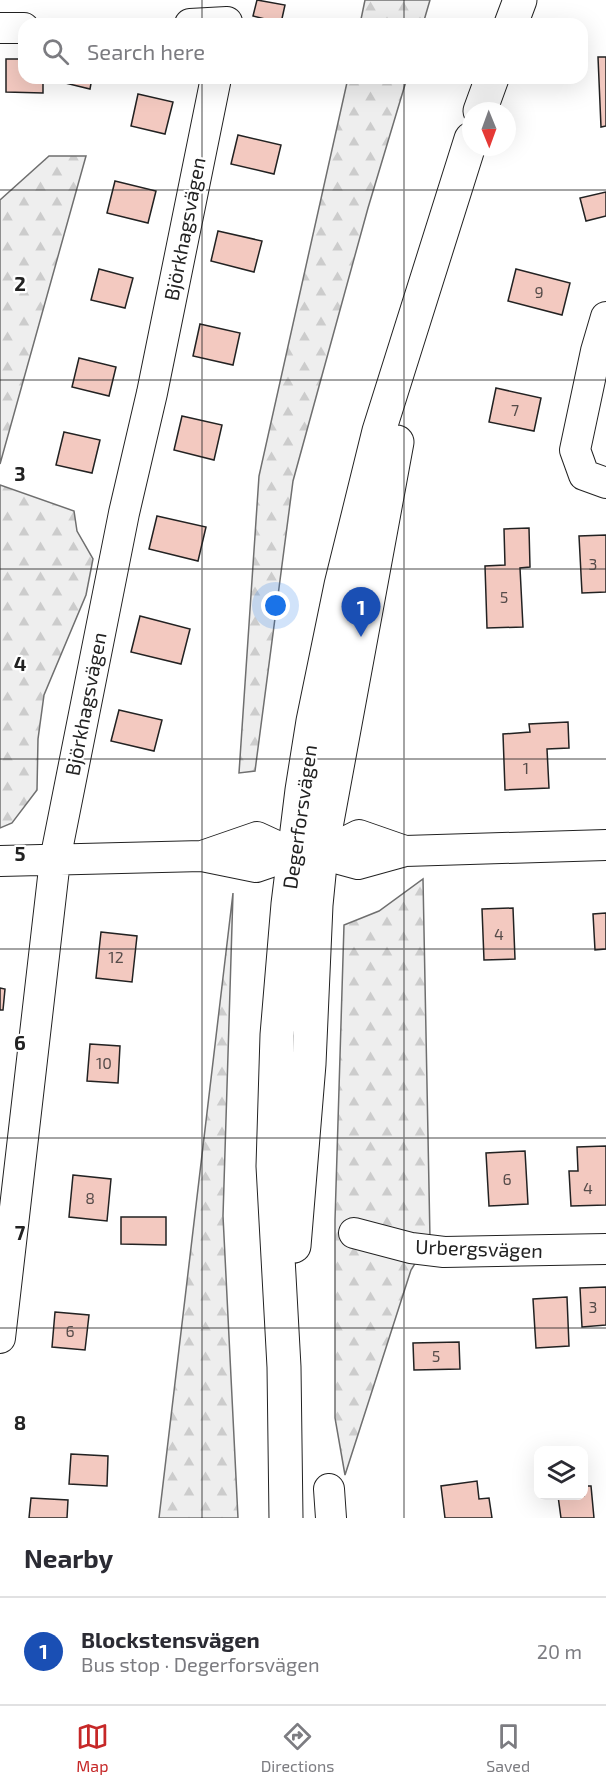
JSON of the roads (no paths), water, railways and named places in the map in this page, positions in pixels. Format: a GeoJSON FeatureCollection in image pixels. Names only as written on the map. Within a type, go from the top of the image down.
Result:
{"type":"FeatureCollection","features":[{"type":"Feature","properties":{"kind":"main road"},"geometry":{"type":"LineString","coordinates":[[513,18],[520,0]]}},
{"type":"Feature","properties":{"kind":"main road"},"geometry":{"type":"LineString","coordinates":[[483,102],[490,84]]}},
{"type":"Feature","properties":{"kind":"main road","name":"Degerforsvägen"},"geometry":{"type":"LineString","coordinates":[[286,1518],[284,1367],[309,1064],[316,905],[302,790],[313,721],[341,585],[379,430],[465,156]]}},
{"type":"Feature","properties":{"kind":"street"},"geometry":{"type":"LineString","coordinates":[[0,28],[18,28]]}},
{"type":"Feature","properties":{"kind":"street","name":"Björkhagsvägen"},"geometry":{"type":"LineString","coordinates":[[0,1338],[55,860],[124,513],[152,393],[215,84]]}},
{"type":"Feature","properties":{"kind":"street"},"geometry":{"type":"LineString","coordinates":[[606,317],[575,450],[584,475],[606,483]]}},
{"type":"Feature","properties":{"kind":"street"},"geometry":{"type":"LineString","coordinates":[[0,861],[202,856],[256,867],[308,854],[358,864],[405,851],[606,845]]}},
{"type":"Feature","properties":{"kind":"street","name":"Urbergsvägen"},"geometry":{"type":"LineString","coordinates":[[354,1233],[411,1248],[444,1252],[606,1250]]}},
{"type":"Feature","properties":{"kind":"place","name":"Blockstensvägen"},"geometry":{"type":"Point","coordinates":[361,637]}}]}
